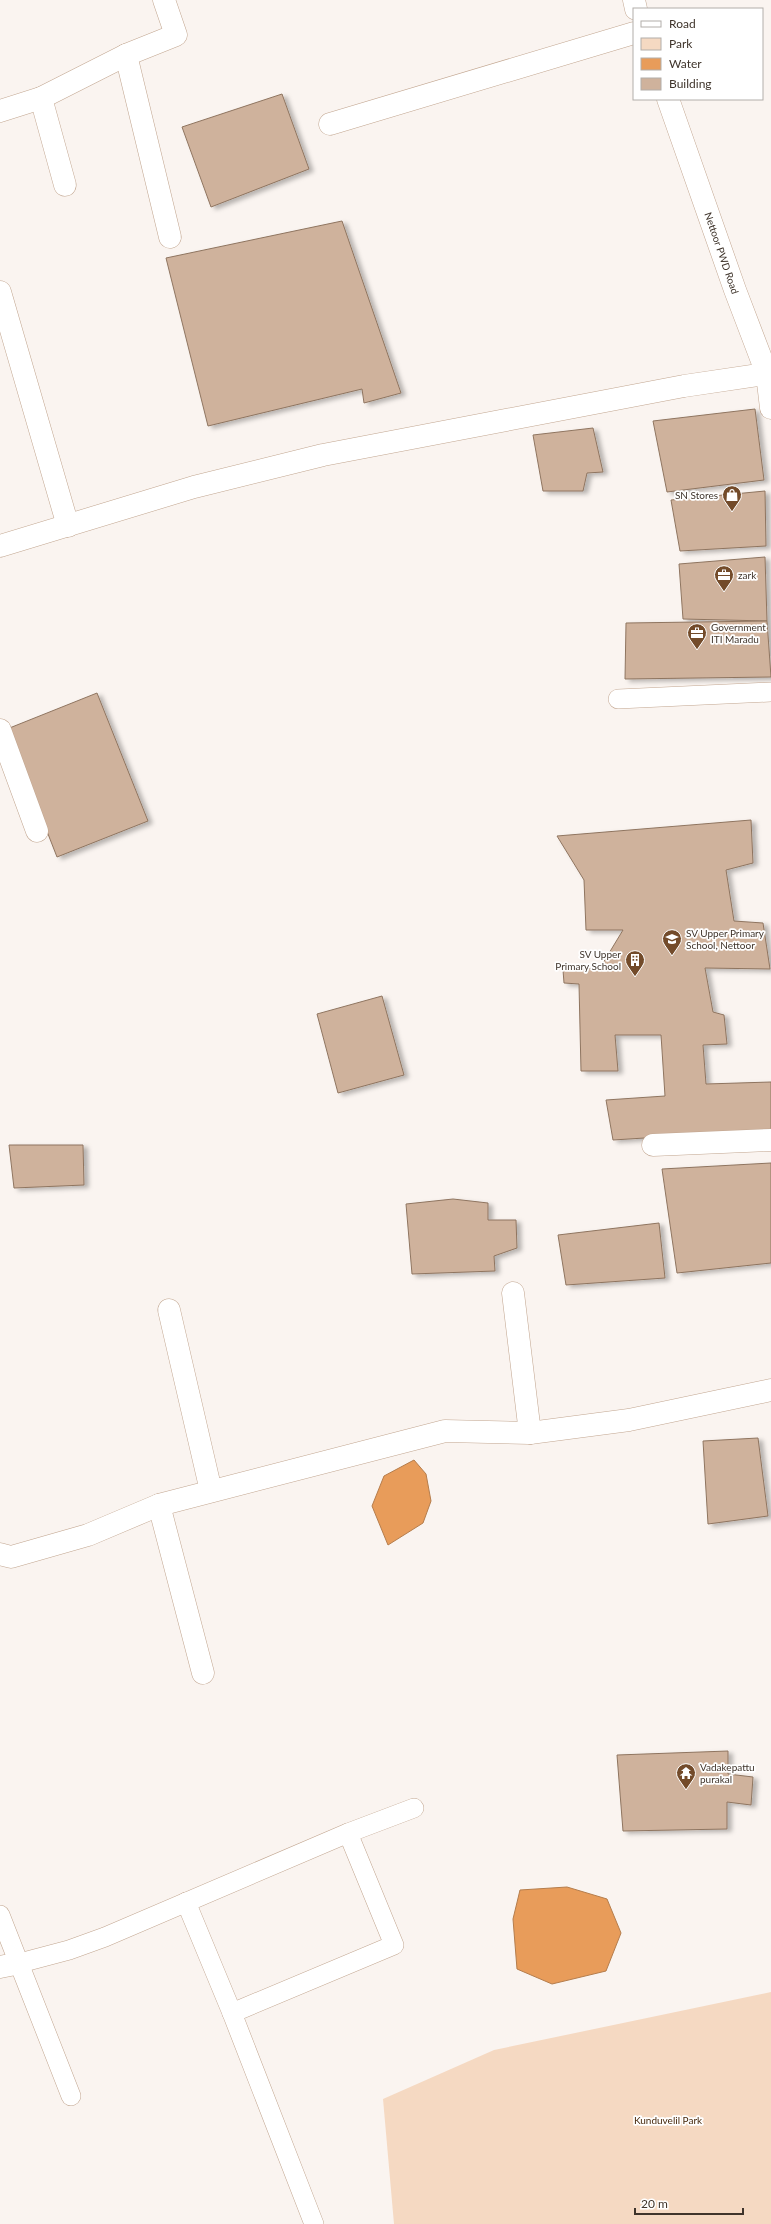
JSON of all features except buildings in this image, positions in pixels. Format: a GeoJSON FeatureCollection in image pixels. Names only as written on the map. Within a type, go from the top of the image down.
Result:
{"type":"FeatureCollection","features":[{"type":"Feature","properties":{"kind":"street"},"geometry":{"type":"LineString","coordinates":[[0,111],[41,98],[126,55],[176,35],[164,0]]}},
{"type":"Feature","properties":{"kind":"street"},"geometry":{"type":"LineString","coordinates":[[330,124],[633,33]]}},
{"type":"Feature","properties":{"kind":"street"},"geometry":{"type":"LineString","coordinates":[[126,55],[170,237]]}},
{"type":"Feature","properties":{"kind":"street"},"geometry":{"type":"LineString","coordinates":[[41,98],[65,185]]}},
{"type":"Feature","properties":{"kind":"street","name":"Nettoor PWD Road"},"geometry":{"type":"LineString","coordinates":[[668,100],[735,290],[769,373],[771,408]]}},
{"type":"Feature","properties":{"kind":"street"},"geometry":{"type":"LineString","coordinates":[[0,292],[68,526]]}},
{"type":"Feature","properties":{"kind":"street"},"geometry":{"type":"LineString","coordinates":[[0,546],[194,487],[323,455],[684,386],[769,373]]}},
{"type":"Feature","properties":{"kind":"street"},"geometry":{"type":"LineString","coordinates":[[0,730],[36,831]]}},
{"type":"Feature","properties":{"kind":"street"},"geometry":{"type":"LineString","coordinates":[[654,1145],[771,1140]]}},
{"type":"Feature","properties":{"kind":"street"},"geometry":{"type":"LineString","coordinates":[[513,1293],[530,1433]]}},
{"type":"Feature","properties":{"kind":"street"},"geometry":{"type":"LineString","coordinates":[[169,1310],[211,1491]]}},
{"type":"Feature","properties":{"kind":"street"},"geometry":{"type":"LineString","coordinates":[[0,1554],[11,1557],[88,1535],[159,1505],[445,1431],[530,1433],[629,1420],[771,1390]]}},
{"type":"Feature","properties":{"kind":"street"},"geometry":{"type":"LineString","coordinates":[[159,1505],[202,1673]]}},
{"type":"Feature","properties":{"kind":"lane"},"geometry":{"type":"LineString","coordinates":[[618,700],[771,692]]}},
{"type":"Feature","properties":{"kind":"lane"},"geometry":{"type":"LineString","coordinates":[[10,1965],[69,1950],[186,1902],[348,1832],[414,1808]]}},
{"type":"Feature","properties":{"kind":"lane"},"geometry":{"type":"LineString","coordinates":[[232,2014],[394,1945],[348,1832]]}},
{"type":"Feature","properties":{"kind":"lane"},"geometry":{"type":"LineString","coordinates":[[186,1902],[232,2014],[314,2224]]}},
{"type":"Feature","properties":{"kind":"lane"},"geometry":{"type":"LineString","coordinates":[[0,1915],[10,1965],[72,2096]]}},
{"type":"Feature","properties":{"kind":"green space","name":"Kunduvelil Park"},"geometry":{"type":"Polygon","coordinates":[[[771,1992],[771,2224],[394,2224],[383,2099],[494,2050],[771,1992]]]}},
{"type":"Feature","properties":{"kind":"water"},"geometry":{"type":"Polygon","coordinates":[[[414,1460],[426,1474],[431,1501],[423,1523],[388,1545],[372,1506],[384,1476],[414,1460]]]}},
{"type":"Feature","properties":{"kind":"water"},"geometry":{"type":"Polygon","coordinates":[[[567,1887],[607,1899],[621,1933],[606,1971],[552,1984],[517,1969],[513,1919],[520,1890],[567,1887]]]}},
{"type":"Feature","properties":{"kind":"place","name":"SN Stores"},"geometry":{"type":"Point","coordinates":[732,512]}},
{"type":"Feature","properties":{"kind":"place","name":"zark"},"geometry":{"type":"Point","coordinates":[724,592]}},
{"type":"Feature","properties":{"kind":"place","name":"Government ITI Maradu"},"geometry":{"type":"Point","coordinates":[697,650]}},
{"type":"Feature","properties":{"kind":"place","name":"SV Upper Primary School, Nettoor"},"geometry":{"type":"Point","coordinates":[672,956]}},
{"type":"Feature","properties":{"kind":"place","name":"SV Upper Primary School"},"geometry":{"type":"Point","coordinates":[635,977]}},
{"type":"Feature","properties":{"kind":"place","name":"Vadakepattu purakal"},"geometry":{"type":"Point","coordinates":[686,1790]}}]}
